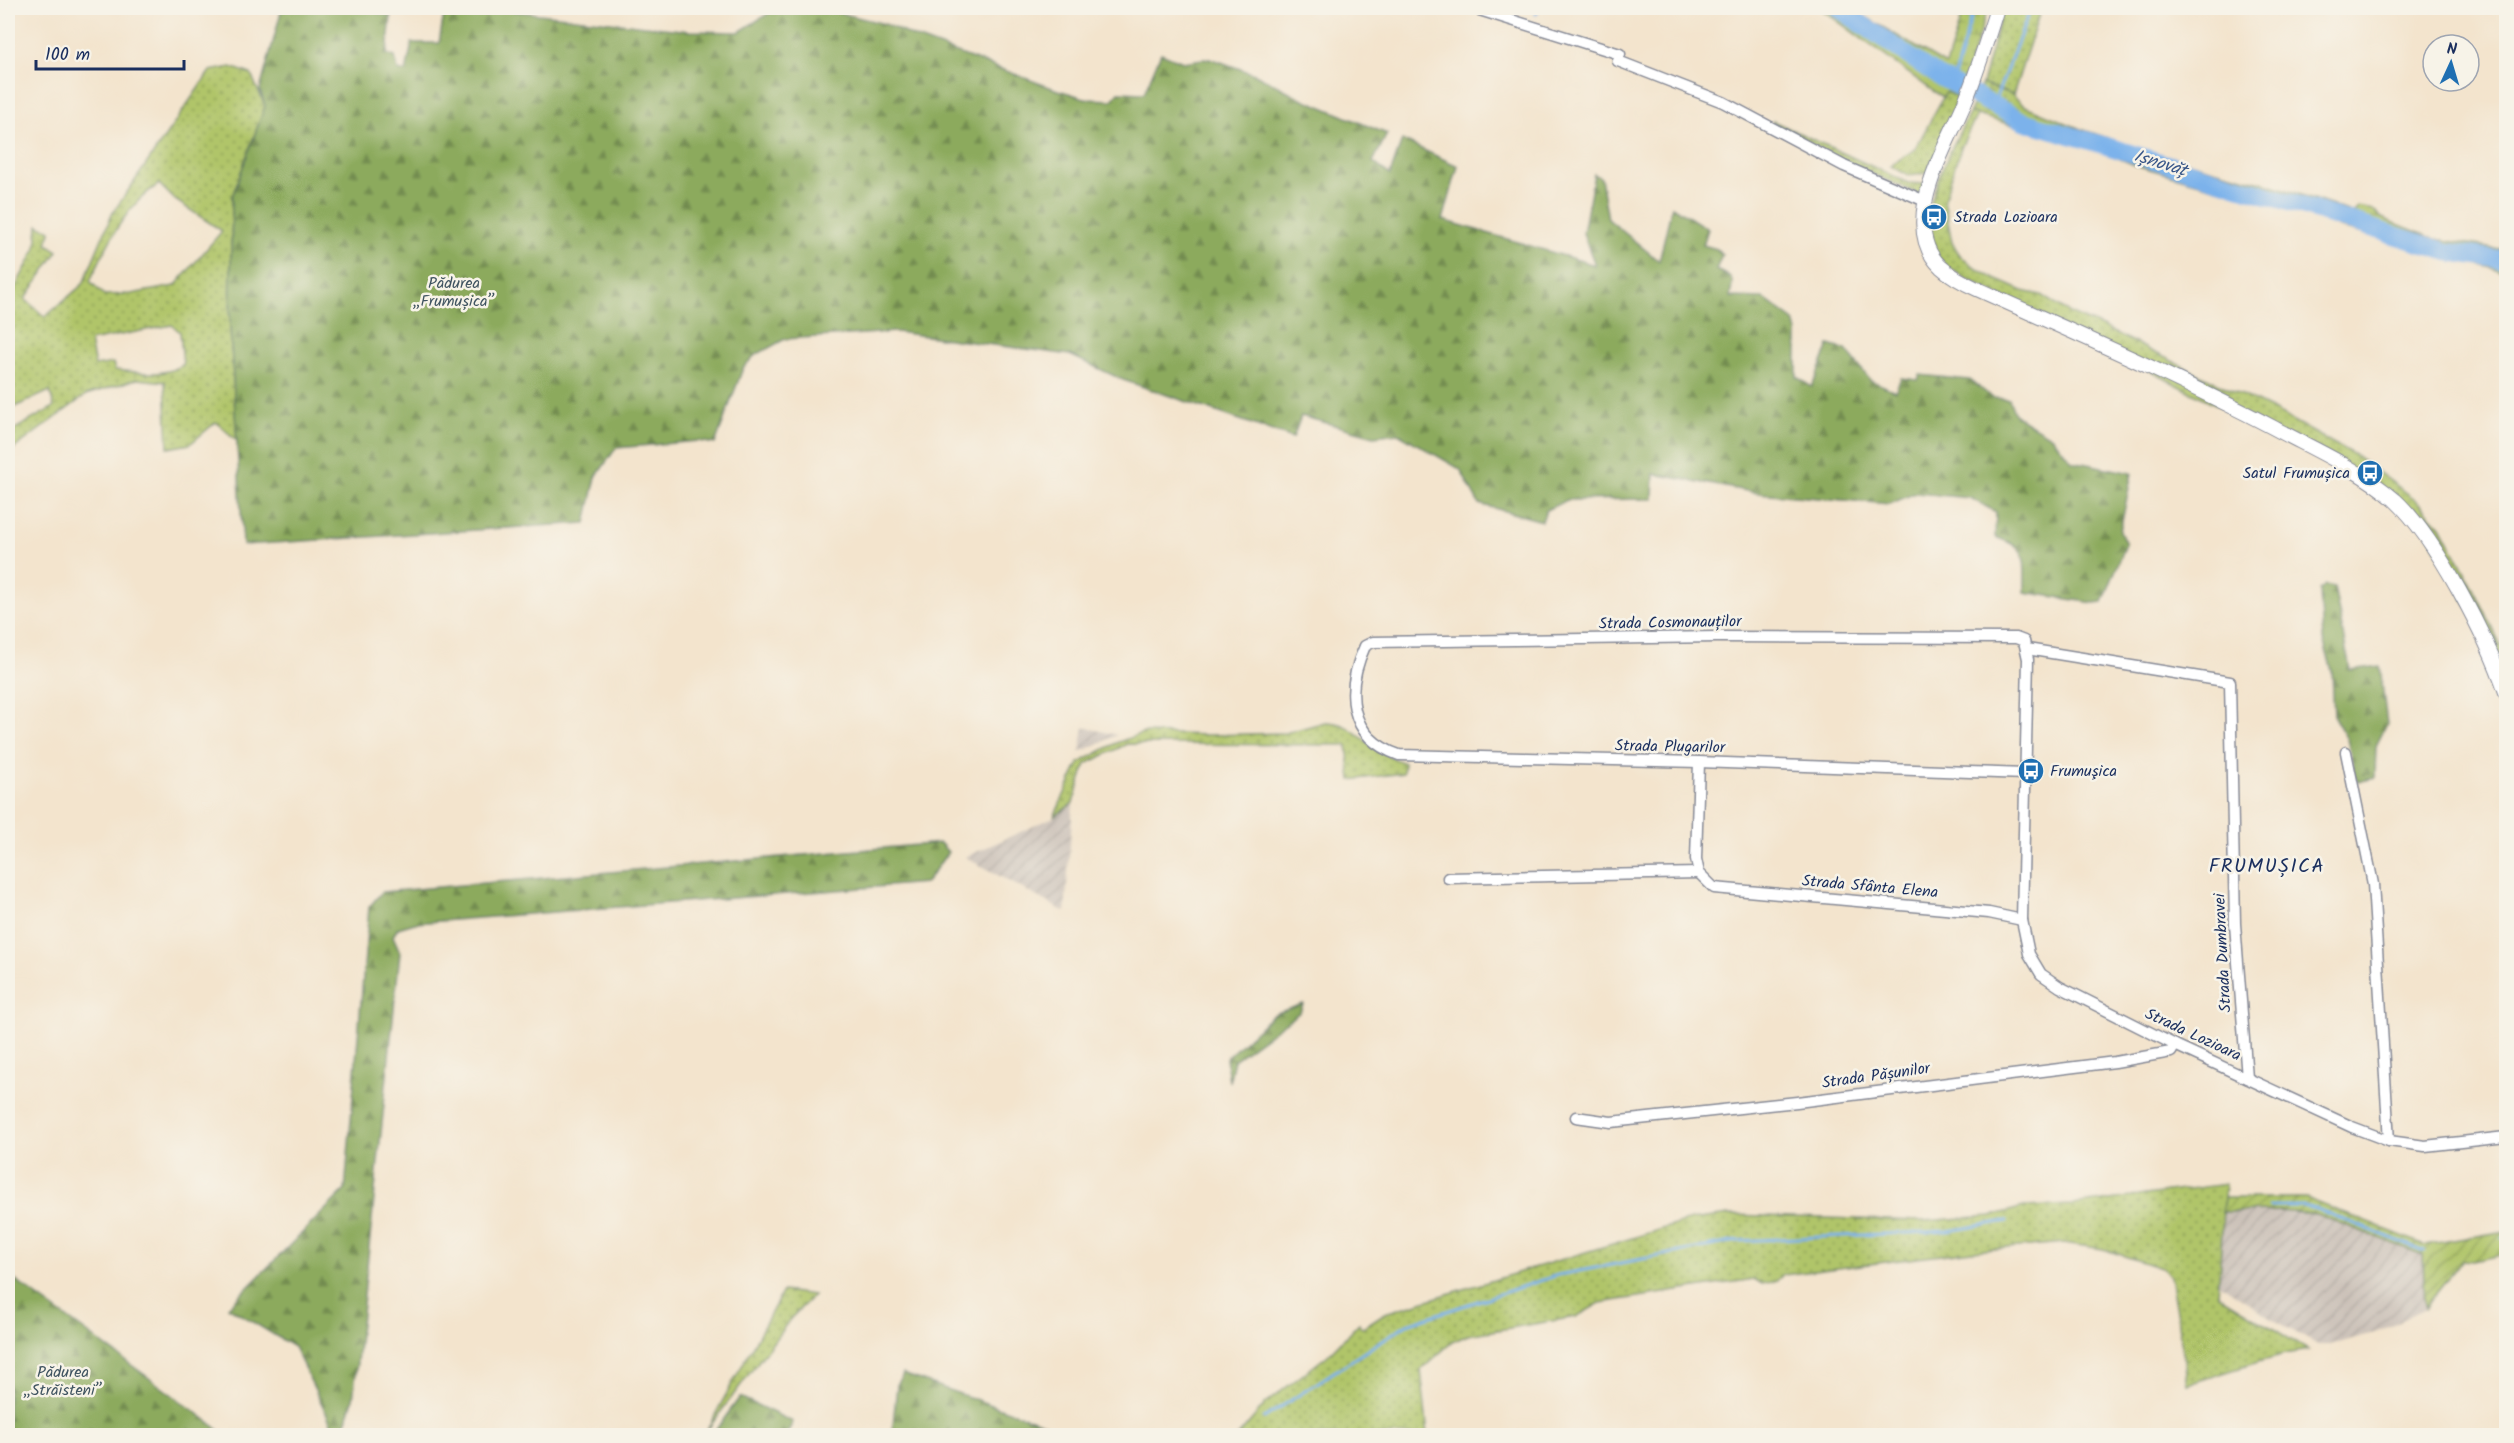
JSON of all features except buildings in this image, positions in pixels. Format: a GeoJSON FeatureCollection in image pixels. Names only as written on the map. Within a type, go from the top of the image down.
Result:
{"type":"FeatureCollection","features":[{"type":"Feature","properties":{"kind":"street"},"geometry":{"type":"LineString","coordinates":[[1473,8],[1620,54],[1618,61],[1723,102],[1844,166],[1925,201]]}},
{"type":"Feature","properties":{"kind":"street"},"geometry":{"type":"LineString","coordinates":[[1997,8],[1974,81],[1930,182],[1925,201],[1924,234],[1930,252],[1940,266],[1954,278],[2215,397],[2342,464],[2395,501],[2414,521],[2438,557],[2478,628],[2506,692]]}},
{"type":"Feature","properties":{"kind":"street","name":"Strada Cosmonauților"},"geometry":{"type":"LineString","coordinates":[[1351,693],[1358,663],[1365,646],[1373,642],[1717,637],[2016,638],[2025,645],[2230,682]]}},
{"type":"Feature","properties":{"kind":"street","name":"Strada Lozioara"},"geometry":{"type":"LineString","coordinates":[[2025,645],[2022,920],[2030,954],[2041,974],[2082,999],[2175,1045],[2389,1141],[2444,1145],[2506,1137]]}},
{"type":"Feature","properties":{"kind":"street","name":"Strada Dumbravei"},"geometry":{"type":"LineString","coordinates":[[2230,682],[2235,924],[2247,1078]]}},
{"type":"Feature","properties":{"kind":"street","name":"Strada Plugarilor"},"geometry":{"type":"LineString","coordinates":[[1351,693],[1361,729],[1385,751],[1399,755],[1699,762],[2025,774]]}},
{"type":"Feature","properties":{"kind":"street"},"geometry":{"type":"LineString","coordinates":[[2346,752],[2373,885],[2389,1141]]}},
{"type":"Feature","properties":{"kind":"street"},"geometry":{"type":"LineString","coordinates":[[1448,878],[1699,873],[1696,859],[1699,762]]}},
{"type":"Feature","properties":{"kind":"street","name":"Strada Sfânta Elena"},"geometry":{"type":"LineString","coordinates":[[1699,873],[1714,888],[1989,913],[2022,920]]}},
{"type":"Feature","properties":{"kind":"street","name":"Strada Pășunilor"},"geometry":{"type":"LineString","coordinates":[[1576,1117],[1611,1122],[1797,1102],[2115,1062],[2164,1054],[2171,1052],[2175,1045]]}},
{"type":"Feature","properties":{"kind":"shaded area"},"geometry":{"type":"Polygon","coordinates":[[[1084,727],[1117,735],[1080,752],[1084,727]]]}},
{"type":"Feature","properties":{"kind":"shaded area"},"geometry":{"type":"Polygon","coordinates":[[[1073,803],[1065,912],[965,857],[1054,817],[1073,803]]]}},
{"type":"Feature","properties":{"kind":"shaded area"},"geometry":{"type":"Polygon","coordinates":[[[2279,1211],[2316,1214],[2424,1255],[2425,1308],[2378,1332],[2330,1345],[2318,1345],[2277,1322],[2219,1283],[2222,1212],[2279,1211]]]}},
{"type":"Feature","properties":{"kind":"green space","name":"Pădurea „Frumușica”"},"geometry":{"type":"Polygon","coordinates":[[[282,8],[379,8],[378,13],[391,16],[387,54],[395,57],[398,70],[406,72],[412,43],[439,43],[445,8],[486,8],[690,31],[739,32],[777,8],[824,9],[885,24],[916,38],[1088,99],[1112,100],[1119,92],[1144,93],[1161,53],[1183,62],[1209,58],[1257,75],[1301,98],[1387,134],[1373,162],[1390,175],[1402,140],[1458,166],[1443,220],[1595,265],[1583,233],[1594,174],[1601,178],[1608,219],[1659,261],[1672,206],[1708,229],[1703,245],[1717,249],[1722,255],[1716,270],[1731,279],[1730,297],[1763,298],[1794,321],[1797,331],[1797,377],[1812,387],[1829,345],[1846,350],[1870,380],[1895,391],[1901,378],[1918,380],[1920,375],[1970,380],[1993,398],[2009,399],[2015,415],[2052,437],[2072,461],[2132,473],[2120,531],[2126,544],[2103,602],[2093,603],[2025,592],[2023,556],[2014,546],[1995,537],[1996,512],[1970,498],[1915,493],[1890,504],[1758,493],[1654,474],[1653,499],[1567,500],[1546,510],[1542,521],[1479,504],[1460,469],[1398,433],[1374,436],[1301,416],[1293,438],[1123,380],[1070,355],[896,332],[785,339],[754,356],[743,368],[715,444],[698,441],[616,448],[596,477],[586,523],[243,545],[230,328],[232,197],[265,106],[260,90],[282,8]]]}},
{"type":"Feature","properties":{"kind":"green space"},"geometry":{"type":"Polygon","coordinates":[[[1820,8],[1851,8],[1946,65],[1964,8],[1988,8],[1958,98],[1946,92],[1943,97],[1933,91],[1820,8]]]}},
{"type":"Feature","properties":{"kind":"green space"},"geometry":{"type":"Polygon","coordinates":[[[2003,8],[2041,8],[2013,95],[1982,84],[2003,8]]]}},
{"type":"Feature","properties":{"kind":"green space"},"geometry":{"type":"Polygon","coordinates":[[[231,67],[251,74],[265,106],[232,197],[230,328],[237,441],[216,422],[190,444],[168,448],[165,382],[137,379],[86,395],[8,453],[8,433],[54,407],[50,391],[8,410],[8,301],[36,248],[38,225],[51,231],[47,244],[58,251],[25,299],[45,317],[83,284],[112,214],[210,71],[231,67]],[[159,184],[136,203],[118,227],[103,253],[90,281],[104,295],[131,294],[175,286],[222,231],[175,200],[159,184]],[[172,325],[90,341],[95,366],[113,363],[115,370],[158,373],[183,365],[180,332],[172,325]]]}},
{"type":"Feature","properties":{"kind":"green space"},"geometry":{"type":"Polygon","coordinates":[[[1982,84],[2013,95],[2023,105],[2081,129],[2141,149],[2272,185],[2354,213],[2358,207],[2373,210],[2382,218],[2435,239],[2506,250],[2506,272],[2345,229],[2290,208],[2135,165],[2097,149],[1977,115],[1970,112],[1982,84]]]}},
{"type":"Feature","properties":{"kind":"green space"},"geometry":{"type":"Polygon","coordinates":[[[1946,92],[1958,98],[1928,173],[1908,175],[1890,166],[1915,149],[1946,92]]]}},
{"type":"Feature","properties":{"kind":"green space"},"geometry":{"type":"Polygon","coordinates":[[[1970,112],[1977,115],[1961,147],[1944,200],[1952,243],[1960,255],[1972,266],[1995,279],[2023,291],[2041,295],[2069,313],[2275,411],[2356,456],[2415,499],[2441,526],[2467,576],[2506,657],[2506,678],[2420,518],[2394,494],[1965,278],[1949,268],[1936,255],[1930,239],[1928,221],[1931,202],[1945,162],[1970,112]]]}},
{"type":"Feature","properties":{"kind":"green space"},"geometry":{"type":"Polygon","coordinates":[[[1773,121],[1908,183],[1925,184],[1921,195],[1847,163],[1772,123],[1773,121]]]}},
{"type":"Feature","properties":{"kind":"green space"},"geometry":{"type":"Polygon","coordinates":[[[2325,585],[2334,587],[2350,670],[2380,666],[2387,724],[2376,746],[2375,778],[2357,782],[2347,739],[2334,717],[2332,670],[2323,640],[2320,590],[2325,585]]]}},
{"type":"Feature","properties":{"kind":"green space"},"geometry":{"type":"Polygon","coordinates":[[[1325,722],[1347,727],[1378,750],[1404,763],[1403,773],[1351,780],[1347,745],[1127,744],[1086,764],[1073,803],[1054,817],[1079,763],[1116,743],[1143,733],[1209,735],[1285,733],[1325,722]]]}},
{"type":"Feature","properties":{"kind":"green space"},"geometry":{"type":"Polygon","coordinates":[[[940,843],[948,852],[926,883],[415,923],[398,928],[393,936],[400,952],[353,1400],[342,1435],[337,1435],[294,1347],[228,1307],[345,1190],[369,907],[382,892],[940,843]]]}},
{"type":"Feature","properties":{"kind":"green space"},"geometry":{"type":"Polygon","coordinates":[[[1303,1004],[1300,1012],[1234,1060],[1229,1082],[1226,1058],[1274,1014],[1303,1004]]]}},
{"type":"Feature","properties":{"kind":"green space"},"geometry":{"type":"Polygon","coordinates":[[[2225,1184],[2218,1295],[2308,1350],[2284,1354],[2188,1384],[2170,1276],[2164,1269],[2103,1249],[2064,1243],[1972,1251],[1783,1275],[1776,1281],[1762,1284],[1754,1279],[1600,1303],[1576,1317],[1468,1335],[1452,1342],[1421,1370],[1428,1435],[1238,1436],[1266,1403],[1328,1355],[1359,1323],[1362,1328],[1385,1313],[1691,1220],[1729,1215],[1922,1221],[1991,1216],[2024,1207],[2073,1205],[2225,1184]]]}},
{"type":"Feature","properties":{"kind":"green space"},"geometry":{"type":"Polygon","coordinates":[[[2224,1198],[2306,1198],[2425,1245],[2506,1231],[2506,1254],[2473,1261],[2462,1260],[2425,1308],[2423,1255],[2316,1214],[2279,1211],[2222,1212],[2224,1198]]]}},
{"type":"Feature","properties":{"kind":"green space","name":"Pădurea „Străisteni”"},"geometry":{"type":"Polygon","coordinates":[[[8,1275],[204,1418],[225,1435],[8,1435],[8,1275]]]}},
{"type":"Feature","properties":{"kind":"green space"},"geometry":{"type":"Polygon","coordinates":[[[783,1291],[814,1295],[791,1318],[705,1433],[783,1291]]]}},
{"type":"Feature","properties":{"kind":"green space"},"geometry":{"type":"Polygon","coordinates":[[[903,1374],[1077,1435],[892,1435],[897,1385],[903,1374]]]}},
{"type":"Feature","properties":{"kind":"green space"},"geometry":{"type":"Polygon","coordinates":[[[740,1397],[793,1422],[786,1435],[712,1435],[740,1397]]]}},
{"type":"Feature","properties":{"kind":"waterway"},"geometry":{"type":"LineString","coordinates":[[1536,14],[1539,8]]}},
{"type":"Feature","properties":{"kind":"waterway","name":"Ișnovăț"},"geometry":{"type":"LineString","coordinates":[[1838,8],[1938,76],[2023,121],[2448,252],[2506,260]]}},
{"type":"Feature","properties":{"kind":"waterway"},"geometry":{"type":"LineString","coordinates":[[1952,84],[1974,8]]}},
{"type":"Feature","properties":{"kind":"waterway"},"geometry":{"type":"LineString","coordinates":[[1993,105],[2031,8]]}},
{"type":"Feature","properties":{"kind":"waterway"},"geometry":{"type":"LineString","coordinates":[[2269,1206],[2302,1206],[2317,1209],[2424,1251]]}},
{"type":"Feature","properties":{"kind":"waterway"},"geometry":{"type":"LineString","coordinates":[[1264,1418],[1407,1324],[1558,1275],[1737,1241],[1948,1231],[2007,1221]]}},
{"type":"Feature","properties":{"kind":"waterway"},"geometry":{"type":"LineString","coordinates":[[2502,1238],[2506,1236]]}},
{"type":"Feature","properties":{"kind":"place","name":"Strada Lozioara"},"geometry":{"type":"Point","coordinates":[1934,217]}},
{"type":"Feature","properties":{"kind":"place","name":"Satul Frumușica"},"geometry":{"type":"Point","coordinates":[2370,473]}},
{"type":"Feature","properties":{"kind":"place","name":"Frumuşica"},"geometry":{"type":"Point","coordinates":[2031,771]}},
{"type":"Feature","properties":{"kind":"district","name":"FRUMUȘICA"},"geometry":{"type":"Point","coordinates":[2267,867]}}]}
